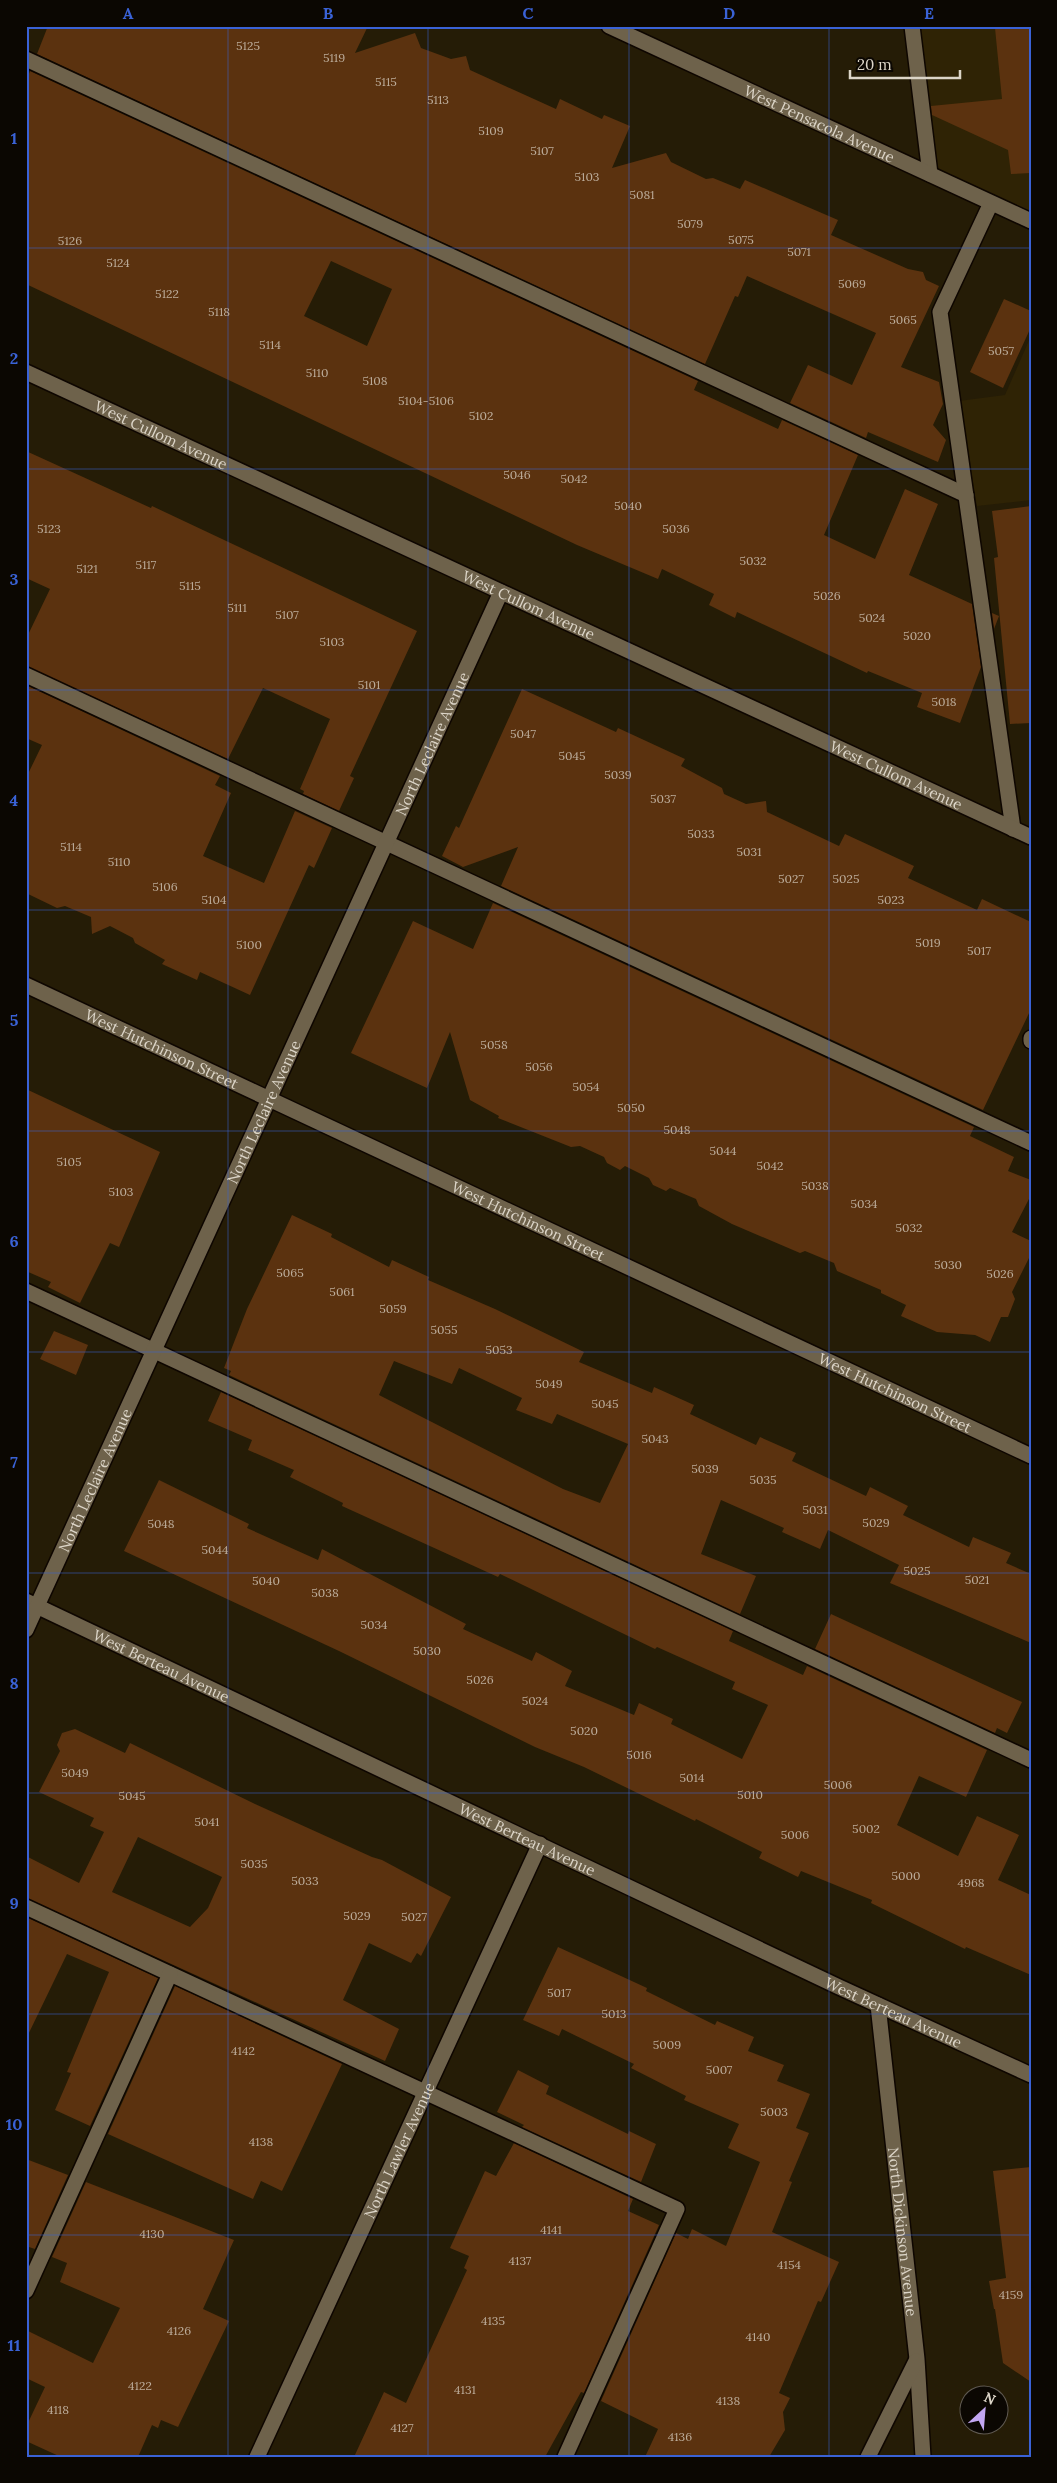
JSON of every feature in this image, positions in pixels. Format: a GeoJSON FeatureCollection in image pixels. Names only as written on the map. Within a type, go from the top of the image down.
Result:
{"type":"FeatureCollection","features":[{"type":"Feature","properties":{"kind":"street","name":"West Pensacola Avenue"},"geometry":{"type":"LineString","coordinates":[[609,26],[1031,221]]}},
{"type":"Feature","properties":{"kind":"street"},"geometry":{"type":"LineString","coordinates":[[912,26],[930,174]]}},
{"type":"Feature","properties":{"kind":"street"},"geometry":{"type":"LineString","coordinates":[[26,59],[966,496]]}},
{"type":"Feature","properties":{"kind":"street"},"geometry":{"type":"LineString","coordinates":[[991,203],[940,312],[1013,829]]}},
{"type":"Feature","properties":{"kind":"street","name":"West Cullom Avenue"},"geometry":{"type":"LineString","coordinates":[[26,372],[1031,838]]}},
{"type":"Feature","properties":{"kind":"street","name":"North Leclaire Avenue"},"geometry":{"type":"LineString","coordinates":[[26,1630],[32,1603],[154,1351],[501,592]]}},
{"type":"Feature","properties":{"kind":"street"},"geometry":{"type":"LineString","coordinates":[[26,676],[1031,1143]]}},
{"type":"Feature","properties":{"kind":"street","name":"West Hutchinson Street"},"geometry":{"type":"LineString","coordinates":[[26,986],[1031,1456]]}},
{"type":"Feature","properties":{"kind":"street"},"geometry":{"type":"LineString","coordinates":[[26,1291],[1031,1760]]}},
{"type":"Feature","properties":{"kind":"street","name":"West Berteau Avenue"},"geometry":{"type":"LineString","coordinates":[[32,1603],[878,2005],[1031,2075]]}},
{"type":"Feature","properties":{"kind":"street","name":"North Lawler Avenue"},"geometry":{"type":"LineString","coordinates":[[257,2457],[540,1844]]}},
{"type":"Feature","properties":{"kind":"street"},"geometry":{"type":"LineString","coordinates":[[26,1907],[677,2209],[565,2457]]}},
{"type":"Feature","properties":{"kind":"street"},"geometry":{"type":"LineString","coordinates":[[26,2291],[170,1974]]}},
{"type":"Feature","properties":{"kind":"street","name":"North Dickinson Avenue"},"geometry":{"type":"LineString","coordinates":[[878,2005],[917,2359],[923,2457]]}},
{"type":"Feature","properties":{"kind":"street"},"geometry":{"type":"LineString","coordinates":[[868,2457],[917,2359]]}},
{"type":"Feature","properties":{"kind":"shaded area"},"geometry":{"type":"Polygon","coordinates":[[[917,26],[1031,26],[1031,215],[936,171],[917,26]]]}},
{"type":"Feature","properties":{"kind":"shaded area"},"geometry":{"type":"Polygon","coordinates":[[[1031,336],[1031,500],[977,506],[959,401],[1005,395],[1031,336]]]}},
{"type":"Feature","properties":{"kind":"building"},"geometry":{"type":"Polygon","coordinates":[[[48,26],[368,26],[355,53],[415,33],[421,48],[451,59],[466,56],[470,70],[556,109],[560,99],[602,119],[604,115],[630,126],[612,168],[666,153],[671,162],[706,179],[713,178],[740,189],[745,180],[838,220],[831,235],[908,269],[923,272],[926,280],[939,286],[901,367],[939,382],[943,404],[933,425],[946,440],[938,462],[868,432],[866,438],[790,403],[808,365],[852,385],[876,333],[747,276],[738,297],[735,296],[705,364],[37,54],[48,26]]]}},
{"type":"Feature","properties":{"kind":"building"},"geometry":{"type":"Polygon","coordinates":[[[1031,26],[1031,173],[1011,174],[1008,150],[932,115],[931,106],[1002,99],[995,28],[1031,26]]]}},
{"type":"Feature","properties":{"kind":"building"},"geometry":{"type":"Polygon","coordinates":[[[30,71],[698,381],[694,390],[778,429],[782,420],[858,455],[824,535],[875,559],[905,489],[938,504],[909,575],[972,604],[981,667],[960,723],[917,707],[922,693],[868,671],[867,673],[737,612],[735,618],[709,605],[714,594],[662,569],[658,579],[577,545],[26,284],[26,82],[30,71]],[[331,261],[304,316],[367,346],[392,289],[331,261]]]}},
{"type":"Feature","properties":{"kind":"building"},"geometry":{"type":"Polygon","coordinates":[[[1004,299],[1031,311],[1031,327],[1003,388],[970,372],[1004,299]]]}},
{"type":"Feature","properties":{"kind":"building"},"geometry":{"type":"Polygon","coordinates":[[[26,451],[151,508],[152,506],[417,631],[350,776],[354,778],[339,811],[303,794],[304,791],[300,789],[330,719],[263,688],[228,759],[26,666],[26,639],[50,589],[26,578],[26,451]]]}},
{"type":"Feature","properties":{"kind":"building"},"geometry":{"type":"Polygon","coordinates":[[[1031,506],[1031,723],[1010,724],[994,558],[998,557],[992,511],[1031,506]]]}},
{"type":"Feature","properties":{"kind":"building"},"geometry":{"type":"Polygon","coordinates":[[[992,613],[999,616],[994,629],[992,613]]]}},
{"type":"Feature","properties":{"kind":"building"},"geometry":{"type":"Polygon","coordinates":[[[26,685],[220,776],[215,785],[231,793],[203,856],[264,883],[295,811],[332,828],[314,868],[309,865],[250,995],[200,972],[197,980],[162,964],[165,960],[135,943],[133,938],[110,926],[92,934],[91,917],[65,906],[57,908],[26,893],[26,778],[42,745],[26,738],[26,685]]]}},
{"type":"Feature","properties":{"kind":"building"},"geometry":{"type":"Polygon","coordinates":[[[522,689],[616,732],[618,728],[685,759],[681,766],[722,788],[724,794],[746,804],[766,801],[767,812],[839,846],[845,834],[914,866],[908,878],[977,910],[982,899],[1031,922],[1031,1009],[983,1110],[501,886],[518,847],[463,867],[442,856],[456,826],[459,828],[522,689]]]}},
{"type":"Feature","properties":{"kind":"building"},"geometry":{"type":"Polygon","coordinates":[[[493,903],[974,1127],[970,1136],[1014,1157],[1008,1171],[1031,1180],[1031,1195],[1012,1232],[1031,1241],[1031,1254],[1012,1292],[1015,1299],[1008,1317],[1001,1317],[990,1342],[975,1335],[937,1332],[901,1316],[906,1305],[881,1293],[881,1290],[837,1271],[834,1263],[805,1251],[800,1253],[732,1224],[699,1206],[696,1199],[670,1188],[666,1191],[653,1185],[649,1178],[625,1166],[620,1170],[607,1163],[604,1157],[580,1146],[571,1147],[498,1118],[499,1116],[470,1100],[450,1032],[427,1088],[351,1053],[413,921],[473,949],[493,903]]]}},
{"type":"Feature","properties":{"kind":"building"},"geometry":{"type":"Polygon","coordinates":[[[26,1089],[160,1152],[119,1247],[110,1243],[80,1303],[48,1287],[51,1282],[26,1271],[26,1089]]]}},
{"type":"Feature","properties":{"kind":"building"},"geometry":{"type":"Polygon","coordinates":[[[292,1215],[332,1234],[331,1237],[389,1267],[392,1260],[429,1277],[428,1280],[495,1309],[584,1352],[579,1362],[652,1393],[654,1387],[694,1405],[690,1414],[756,1445],[760,1437],[796,1453],[792,1461],[866,1496],[870,1487],[908,1506],[903,1515],[969,1547],[973,1537],[1011,1553],[1006,1563],[1031,1574],[1031,1643],[890,1583],[899,1565],[828,1530],[820,1549],[782,1532],[784,1528],[721,1500],[701,1554],[756,1576],[740,1614],[229,1375],[231,1371],[224,1368],[247,1309],[292,1215]],[[394,1361],[379,1395],[563,1489],[600,1503],[628,1444],[557,1414],[552,1424],[516,1410],[522,1398],[459,1368],[452,1384],[394,1361]]]}},
{"type":"Feature","properties":{"kind":"building"},"geometry":{"type":"Polygon","coordinates":[[[54,1331],[88,1345],[76,1375],[40,1359],[54,1331]]]}},
{"type":"Feature","properties":{"kind":"building"},"geometry":{"type":"Polygon","coordinates":[[[221,1392],[733,1631],[729,1641],[803,1675],[807,1666],[987,1750],[966,1797],[919,1776],[897,1825],[958,1856],[977,1816],[1019,1835],[998,1880],[1031,1895],[1031,1975],[966,1947],[965,1949],[871,1903],[872,1900],[801,1871],[798,1877],[759,1858],[762,1852],[696,1819],[695,1821],[584,1767],[535,1747],[339,1651],[124,1551],[159,1480],[249,1524],[247,1528],[318,1560],[322,1549],[466,1624],[463,1629],[532,1661],[536,1652],[572,1671],[565,1686],[634,1715],[639,1703],[673,1719],[671,1724],[742,1759],[768,1705],[732,1689],[735,1682],[657,1647],[655,1649],[500,1574],[498,1577],[342,1506],[343,1503],[290,1477],[294,1470],[248,1450],[252,1440],[208,1421],[221,1392]]]}},
{"type":"Feature","properties":{"kind":"building"},"geometry":{"type":"Polygon","coordinates":[[[831,1614],[1022,1702],[1007,1733],[997,1728],[995,1733],[815,1649],[831,1614]]]}},
{"type":"Feature","properties":{"kind":"building"},"geometry":{"type":"Polygon","coordinates":[[[75,1729],[125,1753],[130,1743],[255,1804],[382,1860],[451,1897],[421,1956],[417,1953],[411,1963],[369,1943],[343,2000],[399,2029],[385,2061],[26,1898],[26,1856],[79,1883],[104,1832],[90,1826],[94,1818],[39,1792],[60,1751],[57,1745],[62,1733],[75,1729]],[[138,1837],[112,1892],[190,1927],[208,1908],[222,1877],[138,1837]]]}},
{"type":"Feature","properties":{"kind":"building"},"geometry":{"type":"Polygon","coordinates":[[[26,1917],[158,1978],[90,2126],[55,2110],[71,2073],[67,2072],[109,1972],[67,1954],[26,2039],[26,1917]]]}},
{"type":"Feature","properties":{"kind":"building"},"geometry":{"type":"Polygon","coordinates":[[[558,1947],[647,1988],[646,1991],[715,2025],[717,2021],[754,2037],[748,2051],[784,2065],[777,2081],[810,2094],[796,2128],[809,2133],[789,2181],[792,2182],[772,2232],[839,2262],[821,2302],[818,2301],[779,2393],[790,2398],[783,2412],[785,2430],[769,2457],[645,2457],[658,2429],[601,2401],[676,2233],[688,2239],[692,2229],[726,2246],[760,2162],[728,2148],[739,2124],[684,2100],[686,2096],[631,2068],[634,2064],[562,2029],[559,2036],[523,2020],[558,1947]]]}},
{"type":"Feature","properties":{"kind":"building"},"geometry":{"type":"Polygon","coordinates":[[[175,1986],[342,2064],[282,2191],[261,2181],[253,2199],[108,2134],[175,1986]]]}},
{"type":"Feature","properties":{"kind":"building"},"geometry":{"type":"Polygon","coordinates":[[[518,2070],[549,2086],[546,2094],[628,2134],[629,2131],[656,2144],[641,2182],[522,2127],[524,2125],[497,2112],[518,2070]]]}},
{"type":"Feature","properties":{"kind":"building"},"geometry":{"type":"Polygon","coordinates":[[[514,2143],[633,2199],[628,2211],[659,2225],[584,2393],[581,2392],[545,2457],[354,2457],[384,2392],[406,2403],[467,2270],[464,2268],[469,2256],[450,2248],[485,2171],[496,2176],[514,2143]]]}},
{"type":"Feature","properties":{"kind":"building"},"geometry":{"type":"Polygon","coordinates":[[[26,2159],[68,2175],[35,2249],[26,2246],[26,2159]]]}},
{"type":"Feature","properties":{"kind":"building"},"geometry":{"type":"Polygon","coordinates":[[[1031,2167],[1031,2382],[1003,2363],[989,2281],[1006,2278],[993,2171],[1031,2167]]]}},
{"type":"Feature","properties":{"kind":"building"},"geometry":{"type":"Polygon","coordinates":[[[86,2182],[234,2240],[203,2309],[229,2321],[178,2427],[161,2420],[158,2428],[152,2425],[138,2457],[61,2457],[26,2441],[26,2427],[45,2387],[26,2378],[26,2330],[93,2363],[120,2308],[60,2282],[67,2263],[52,2257],[86,2182]]]}}]}
